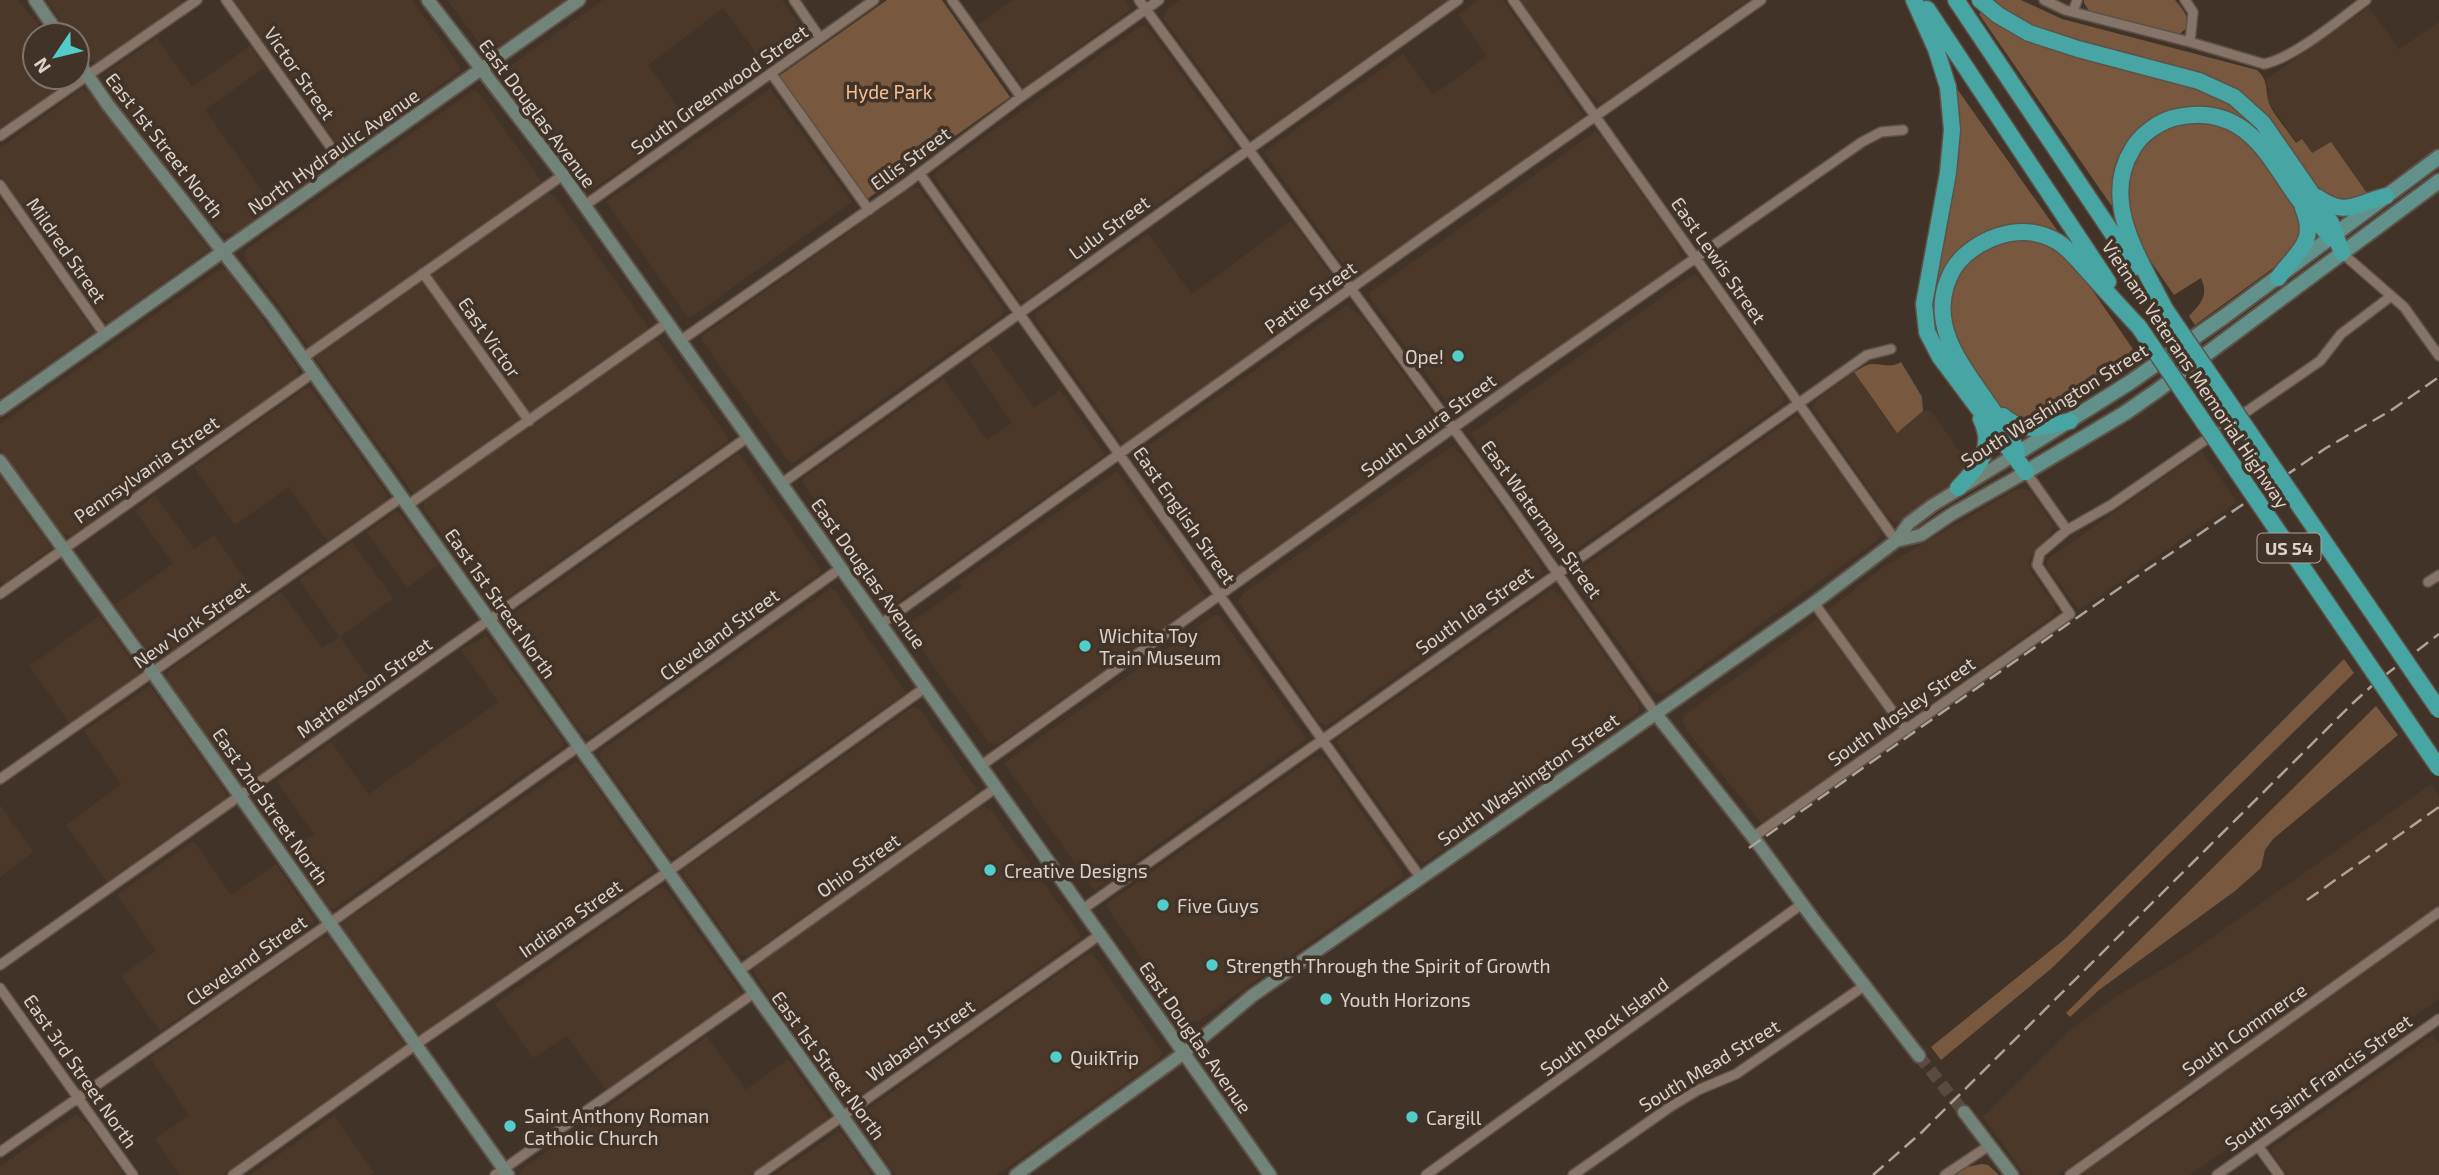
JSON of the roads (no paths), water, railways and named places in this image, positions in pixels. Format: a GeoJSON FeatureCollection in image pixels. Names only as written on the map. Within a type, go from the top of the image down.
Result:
{"type":"FeatureCollection","features":[{"type":"Feature","properties":{"kind":"highway"},"geometry":{"type":"LineString","coordinates":[[1914,0],[1936,49],[1948,87],[1952,130],[1948,173],[1924,304],[1927,332],[1940,357],[2016,454],[2026,472]]}},
{"type":"Feature","properties":{"kind":"highway","name":"Vietnam Veterans Memorial Highway"},"geometry":{"type":"LineString","coordinates":[[1921,0],[2439,769]]}},
{"type":"Feature","properties":{"kind":"highway","name":"Vietnam Veterans Memorial Highway"},"geometry":{"type":"LineString","coordinates":[[1956,0],[2439,710]]}},
{"type":"Feature","properties":{"kind":"highway"},"geometry":{"type":"LineString","coordinates":[[1980,0],[1998,15],[2029,33],[2199,81],[2234,97],[2263,123],[2306,198],[2308,238],[2278,278]]}},
{"type":"Feature","properties":{"kind":"highway"},"geometry":{"type":"LineString","coordinates":[[2165,309],[2129,235],[2120,203],[2120,181],[2125,161],[2142,136],[2166,120],[2185,115],[2208,114],[2225,119],[2251,135],[2331,223],[2333,237],[2342,253]]}},
{"type":"Feature","properties":{"kind":"highway"},"geometry":{"type":"LineString","coordinates":[[2306,198],[2350,209],[2386,196]]}},
{"type":"Feature","properties":{"kind":"highway"},"geometry":{"type":"LineString","coordinates":[[2016,454],[2009,432],[1956,355],[1947,336],[1943,321],[1945,288],[1960,260],[1979,243],[2014,232],[2027,232],[2058,242],[2139,327]]}},
{"type":"Feature","properties":{"kind":"highway"},"geometry":{"type":"LineString","coordinates":[[1958,488],[1980,466],[1987,441],[1983,423],[1960,384]]}},
{"type":"Feature","properties":{"kind":"highway"},"geometry":{"type":"LineString","coordinates":[[1990,404],[2020,428],[2031,429],[2070,421]]}},
{"type":"Feature","properties":{"kind":"main road","name":"South Washington Street"},"geometry":{"type":"LineString","coordinates":[[2016,454],[2070,421],[2278,278],[2439,156]]}},
{"type":"Feature","properties":{"kind":"main road","name":"South Washington Street"},"geometry":{"type":"LineString","coordinates":[[2026,472],[2125,413],[2158,390],[2439,181]]}},
{"type":"Feature","properties":{"kind":"street"},"geometry":{"type":"LineString","coordinates":[[35,0],[49,21]]}},
{"type":"Feature","properties":{"kind":"street"},"geometry":{"type":"LineString","coordinates":[[91,74],[197,0]]}},
{"type":"Feature","properties":{"kind":"street","name":"Victor Street"},"geometry":{"type":"LineString","coordinates":[[226,0],[345,167]]}},
{"type":"Feature","properties":{"kind":"street","name":"East Douglas Avenue"},"geometry":{"type":"LineString","coordinates":[[428,0],[563,175],[1270,1175]]}},
{"type":"Feature","properties":{"kind":"street","name":"North Hydraulic Avenue"},"geometry":{"type":"LineString","coordinates":[[0,409],[579,0]]}},
{"type":"Feature","properties":{"kind":"street"},"geometry":{"type":"LineString","coordinates":[[794,0],[820,38]]}},
{"type":"Feature","properties":{"kind":"street","name":"South Greenwood Street"},"geometry":{"type":"LineString","coordinates":[[584,206],[874,0]]}},
{"type":"Feature","properties":{"kind":"street"},"geometry":{"type":"LineString","coordinates":[[952,0],[1021,97]]}},
{"type":"Feature","properties":{"kind":"street","name":"East Waterman Street"},"geometry":{"type":"LineString","coordinates":[[1139,0],[1453,428],[1656,714],[1919,1056]]}},
{"type":"Feature","properties":{"kind":"street","name":"Ellis Street"},"geometry":{"type":"LineString","coordinates":[[680,341],[920,174],[1021,97],[1159,0]]}},
{"type":"Feature","properties":{"kind":"street","name":"Lulu Street"},"geometry":{"type":"LineString","coordinates":[[781,484],[1458,0]]}},
{"type":"Feature","properties":{"kind":"street","name":"East Lewis Street"},"geometry":{"type":"LineString","coordinates":[[1513,0],[1896,541]]}},
{"type":"Feature","properties":{"kind":"street","name":"Pattie Street"},"geometry":{"type":"LineString","coordinates":[[881,624],[1351,288],[1761,0]]}},
{"type":"Feature","properties":{"kind":"street"},"geometry":{"type":"LineString","coordinates":[[2044,0],[2073,12],[2264,64],[2274,62],[2294,51],[2367,0]]}},
{"type":"Feature","properties":{"kind":"street"},"geometry":{"type":"LineString","coordinates":[[2073,12],[2077,0]]}},
{"type":"Feature","properties":{"kind":"street"},"geometry":{"type":"LineString","coordinates":[[2185,0],[2193,12],[2190,42]]}},
{"type":"Feature","properties":{"kind":"street"},"geometry":{"type":"LineString","coordinates":[[771,73],[869,210]]}},
{"type":"Feature","properties":{"kind":"street","name":"East 1st Street North"},"geometry":{"type":"LineString","coordinates":[[91,80],[303,358],[884,1175]]}},
{"type":"Feature","properties":{"kind":"street"},"geometry":{"type":"LineString","coordinates":[[0,136],[66,91]]}},
{"type":"Feature","properties":{"kind":"street","name":"South Laura Street"},"geometry":{"type":"LineString","coordinates":[[982,765],[1453,428],[1862,142],[1881,132],[1903,130]]}},
{"type":"Feature","properties":{"kind":"street","name":"East English Street"},"geometry":{"type":"LineString","coordinates":[[920,174],[1420,877]]}},
{"type":"Feature","properties":{"kind":"street"},"geometry":{"type":"LineString","coordinates":[[303,358],[563,175]]}},
{"type":"Feature","properties":{"kind":"street","name":"Mildred Street"},"geometry":{"type":"LineString","coordinates":[[0,186],[105,335]]}},
{"type":"Feature","properties":{"kind":"street"},"geometry":{"type":"LineString","coordinates":[[2342,253],[2390,298],[2404,307],[2439,356]]}},
{"type":"Feature","properties":{"kind":"street","name":"East Victor"},"geometry":{"type":"LineString","coordinates":[[423,273],[528,421]]}},
{"type":"Feature","properties":{"kind":"street"},"geometry":{"type":"LineString","coordinates":[[2026,472],[2067,530],[2110,505],[2320,361],[2341,334],[2390,298]]}},
{"type":"Feature","properties":{"kind":"street","name":"New York Street"},"geometry":{"type":"LineString","coordinates":[[0,779],[405,501],[528,421],[667,323]]}},
{"type":"Feature","properties":{"kind":"street","name":"South Ida Street"},"geometry":{"type":"LineString","coordinates":[[1083,909],[1867,355],[1891,349]]}},
{"type":"Feature","properties":{"kind":"street","name":"Pennsylvania Street"},"geometry":{"type":"LineString","coordinates":[[0,594],[313,373]]}},
{"type":"Feature","properties":{"kind":"street","name":"Mathewson Street"},"geometry":{"type":"LineString","coordinates":[[0,965],[748,437]]}},
{"type":"Feature","properties":{"kind":"street","name":"South Washington Street"},"geometry":{"type":"LineString","coordinates":[[1016,1175],[1184,1053],[1252,996],[1814,603],[1896,541],[1909,523],[1958,488],[2016,454]]}},
{"type":"Feature","properties":{"kind":"street","name":"East 2nd Street North"},"geometry":{"type":"LineString","coordinates":[[0,461],[240,795],[502,1173]]}},
{"type":"Feature","properties":{"kind":"street","name":"South Washington Street"},"geometry":{"type":"LineString","coordinates":[[1896,541],[1920,535],[2026,472]]}},
{"type":"Feature","properties":{"kind":"street","name":"South Mosley Street"},"geometry":{"type":"LineString","coordinates":[[1753,837],[2070,614],[2037,565],[2040,552],[2067,530]]}},
{"type":"Feature","properties":{"kind":"street","name":"Cleveland Street"},"geometry":{"type":"LineString","coordinates":[[0,1152],[841,568]]}},
{"type":"Feature","properties":{"kind":"street"},"geometry":{"type":"LineString","coordinates":[[2428,582],[2439,575]]}},
{"type":"Feature","properties":{"kind":"street"},"geometry":{"type":"LineString","coordinates":[[1814,603],[1906,730]]}},
{"type":"Feature","properties":{"kind":"street","name":"Indiana Street"},"geometry":{"type":"LineString","coordinates":[[233,1175],[926,687]]}},
{"type":"Feature","properties":{"kind":"street","name":"Ohio Street"},"geometry":{"type":"LineString","coordinates":[[738,971],[997,787]]}},
{"type":"Feature","properties":{"kind":"street","name":"South Rock Island"},"geometry":{"type":"LineString","coordinates":[[1426,1175],[1802,904]]}},
{"type":"Feature","properties":{"kind":"street","name":"South Commerce"},"geometry":{"type":"LineString","coordinates":[[2070,1175],[2439,912]]}},
{"type":"Feature","properties":{"kind":"street","name":"Wabash Street"},"geometry":{"type":"LineString","coordinates":[[759,1175],[1101,934]]}},
{"type":"Feature","properties":{"kind":"street","name":"South Mead Street"},"geometry":{"type":"LineString","coordinates":[[1573,1175],[1670,1107],[1698,1090],[1736,1074],[1864,986]]}},
{"type":"Feature","properties":{"kind":"street","name":"East 3rd Street North"},"geometry":{"type":"LineString","coordinates":[[0,988],[133,1175]]}},
{"type":"Feature","properties":{"kind":"street"},"geometry":{"type":"LineString","coordinates":[[502,1173],[754,993]]}},
{"type":"Feature","properties":{"kind":"street","name":"South Saint Francis Street"},"geometry":{"type":"LineString","coordinates":[[2217,1175],[2437,1024]]}},
{"type":"Feature","properties":{"kind":"street"},"geometry":{"type":"LineString","coordinates":[[1964,1112],[2012,1175]]}},
{"type":"Feature","properties":{"kind":"street"},"geometry":{"type":"LineString","coordinates":[[1945,1175],[1990,1145]]}},
{"type":"Feature","properties":{"kind":"street"},"geometry":{"type":"LineString","coordinates":[[2258,1146],[2278,1175]]}},
{"type":"Feature","properties":{"kind":"tunnel"},"geometry":{"type":"LineString","coordinates":[[1919,1056],[1964,1112]]}},
{"type":"Feature","properties":{"kind":"railway"},"geometry":{"type":"LineString","coordinates":[[1749,848],[2108,596],[2326,448],[2390,411],[2439,377]]}},
{"type":"Feature","properties":{"kind":"railway"},"geometry":{"type":"LineString","coordinates":[[1873,1175],[1922,1132],[2353,703],[2439,634]]}},
{"type":"Feature","properties":{"kind":"railway"},"geometry":{"type":"LineString","coordinates":[[2307,900],[2439,807]]}},
{"type":"Feature","properties":{"kind":"place","name":"Ope!"},"geometry":{"type":"Point","coordinates":[1458,356]}},
{"type":"Feature","properties":{"kind":"place","name":"Wichita Toy Train Museum"},"geometry":{"type":"Point","coordinates":[1085,646]}},
{"type":"Feature","properties":{"kind":"place","name":"Creative Designs"},"geometry":{"type":"Point","coordinates":[990,870]}},
{"type":"Feature","properties":{"kind":"place","name":"Five Guys"},"geometry":{"type":"Point","coordinates":[1163,905]}},
{"type":"Feature","properties":{"kind":"place","name":"Strength Through the Spirit of Growth"},"geometry":{"type":"Point","coordinates":[1212,965]}},
{"type":"Feature","properties":{"kind":"place","name":"Youth Horizons"},"geometry":{"type":"Point","coordinates":[1326,999]}},
{"type":"Feature","properties":{"kind":"place","name":"QuikTrip"},"geometry":{"type":"Point","coordinates":[1056,1057]}},
{"type":"Feature","properties":{"kind":"place","name":"Cargill"},"geometry":{"type":"Point","coordinates":[1412,1117]}},
{"type":"Feature","properties":{"kind":"place","name":"Saint Anthony Roman Catholic Church"},"geometry":{"type":"Point","coordinates":[510,1126]}},
{"type":"Feature","properties":{"kind":"park label","name":"Hyde Park"},"geometry":{"type":"Point","coordinates":[889,91]}}]}
